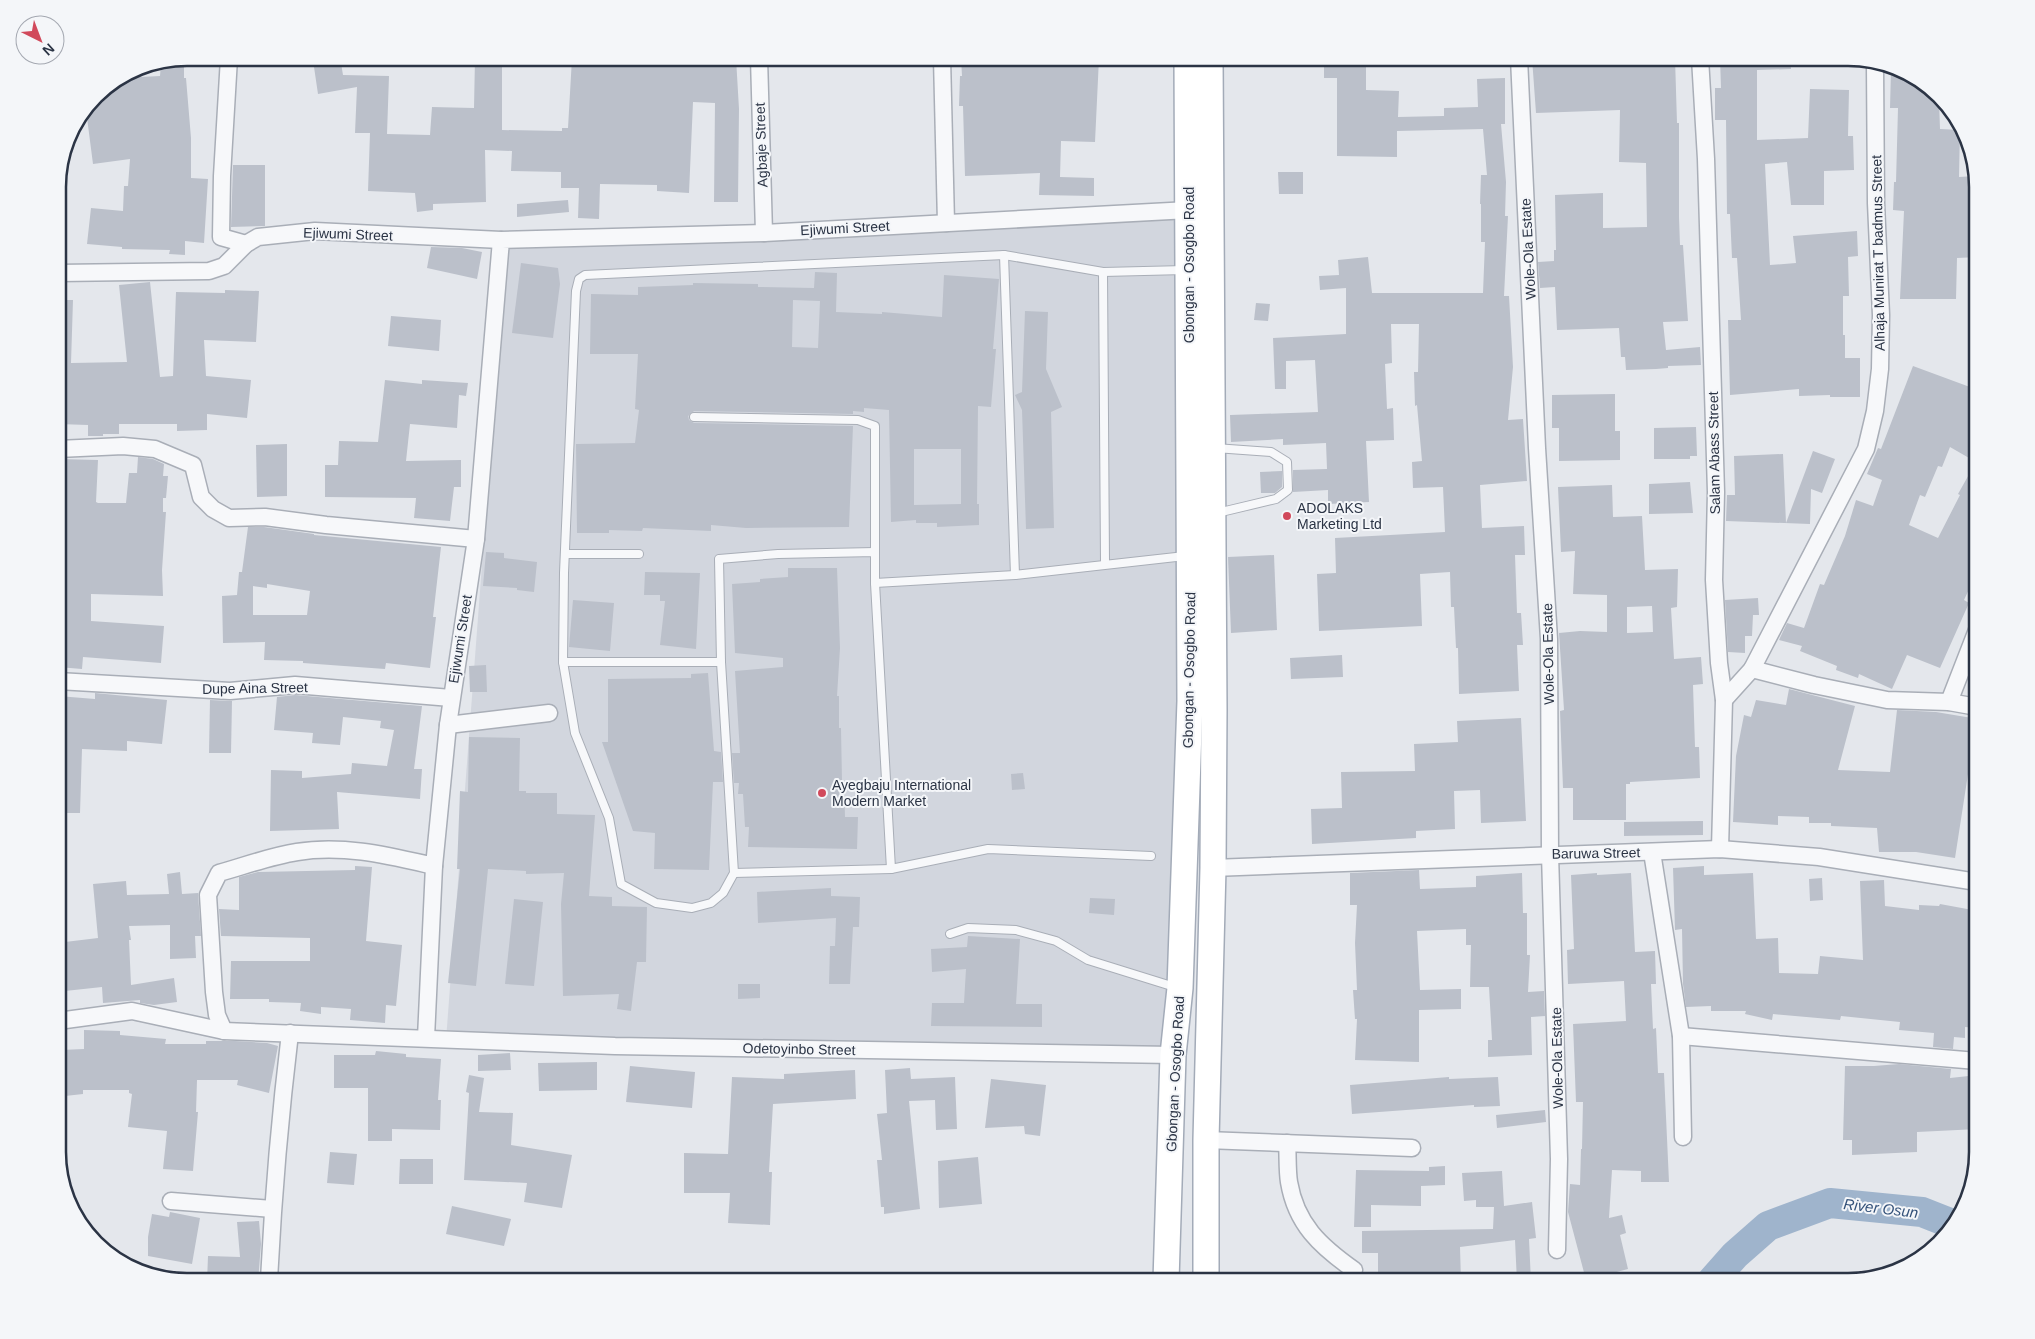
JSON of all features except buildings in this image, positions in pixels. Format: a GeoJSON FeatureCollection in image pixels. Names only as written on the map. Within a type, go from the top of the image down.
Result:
{"type":"FeatureCollection","features":[{"type":"Feature","properties":{"kind":"main road","name":"Gbongan - Osogbo Road"},"geometry":{"type":"LineString","coordinates":[[1166,1273],[1173,1055],[1180,988],[1190,702],[1187,66]]}},
{"type":"Feature","properties":{"kind":"main road","name":"Gbongan - Osogbo Road"},"geometry":{"type":"LineString","coordinates":[[1206,1273],[1206,1140],[1213,868],[1213,448],[1210,66]]}},
{"type":"Feature","properties":{"kind":"street","name":"Wole-Ola Estate"},"geometry":{"type":"LineString","coordinates":[[1519,66],[1537,448],[1550,639],[1550,854],[1559,1159],[1557,1250]]}},
{"type":"Feature","properties":{"kind":"street","name":"Salam Abass Street"},"geometry":{"type":"LineString","coordinates":[[1700,66],[1706,159],[1716,492],[1714,580],[1719,663],[1724,700],[1720,849]]}},
{"type":"Feature","properties":{"kind":"street"},"geometry":{"type":"LineString","coordinates":[[228,67],[222,176],[221,237],[246,244]]}},
{"type":"Feature","properties":{"kind":"street","name":"Agbaje Street"},"geometry":{"type":"LineString","coordinates":[[758,67],[764,233]]}},
{"type":"Feature","properties":{"kind":"street"},"geometry":{"type":"LineString","coordinates":[[942,67],[946,223]]}},
{"type":"Feature","properties":{"kind":"street","name":"Alhaja Munirat T badmus Street"},"geometry":{"type":"LineString","coordinates":[[1724,700],[1752,668],[1866,449],[1876,411],[1880,368],[1881,315],[1876,203],[1875,70]]}},
{"type":"Feature","properties":{"kind":"street","name":"Ejiwumi Street"},"geometry":{"type":"LineString","coordinates":[[67,273],[209,271],[224,266],[246,244],[258,237],[315,231],[501,240],[764,233],[1189,210]]}},
{"type":"Feature","properties":{"kind":"street","name":"Ejiwumi Street"},"geometry":{"type":"LineString","coordinates":[[426,1038],[434,866],[451,698],[476,539],[501,240]]}},
{"type":"Feature","properties":{"kind":"street"},"geometry":{"type":"LineString","coordinates":[[67,449],[123,446],[155,449],[192,464],[201,497],[213,509],[229,518],[265,517],[326,526],[476,539]]}},
{"type":"Feature","properties":{"kind":"street"},"geometry":{"type":"LineString","coordinates":[[1949,702],[1969,652]]}},
{"type":"Feature","properties":{"kind":"street"},"geometry":{"type":"LineString","coordinates":[[1752,668],[1814,685],[1887,700],[1949,702],[1969,705]]}},
{"type":"Feature","properties":{"kind":"street","name":"Dupe Aina Street"},"geometry":{"type":"LineString","coordinates":[[67,682],[230,691],[295,685],[451,698]]}},
{"type":"Feature","properties":{"kind":"street"},"geometry":{"type":"LineString","coordinates":[[448,725],[549,712]]}},
{"type":"Feature","properties":{"kind":"street","name":"Baruwa Street"},"geometry":{"type":"LineString","coordinates":[[1213,868],[1720,849],[1818,857],[1969,881]]}},
{"type":"Feature","properties":{"kind":"street"},"geometry":{"type":"LineString","coordinates":[[224,1031],[217,1015],[214,992],[208,895],[219,873],[297,852],[336,850],[382,854],[434,866]]}},
{"type":"Feature","properties":{"kind":"street"},"geometry":{"type":"LineString","coordinates":[[1652,852],[1681,1036],[1684,1137]]}},
{"type":"Feature","properties":{"kind":"street","name":"Odetoyinbo Street"},"geometry":{"type":"LineString","coordinates":[[67,1019],[132,1011],[224,1031],[615,1046],[1173,1055]]}},
{"type":"Feature","properties":{"kind":"street"},"geometry":{"type":"LineString","coordinates":[[269,1273],[272,1209],[290,1033]]}},
{"type":"Feature","properties":{"kind":"street"},"geometry":{"type":"LineString","coordinates":[[1681,1036],[1969,1060]]}},
{"type":"Feature","properties":{"kind":"street"},"geometry":{"type":"LineString","coordinates":[[1206,1140],[1412,1148]]}},
{"type":"Feature","properties":{"kind":"street"},"geometry":{"type":"LineString","coordinates":[[1288,1143],[1289,1181],[1299,1216],[1332,1254],[1354,1270]]}},
{"type":"Feature","properties":{"kind":"street"},"geometry":{"type":"LineString","coordinates":[[171,1201],[272,1209]]}},
{"type":"Feature","properties":{"kind":"lane"},"geometry":{"type":"LineString","coordinates":[[876,552],[778,554],[719,559],[721,662],[734,873],[723,892],[711,903],[692,908],[656,903],[621,884],[609,818],[576,732],[563,662],[565,554],[576,290],[580,279],[585,275],[1004,255],[1103,272],[1189,270]]}},
{"type":"Feature","properties":{"kind":"lane"},"geometry":{"type":"LineString","coordinates":[[1004,255],[1015,575]]}},
{"type":"Feature","properties":{"kind":"lane"},"geometry":{"type":"LineString","coordinates":[[1103,272],[1105,563]]}},
{"type":"Feature","properties":{"kind":"lane"},"geometry":{"type":"LineString","coordinates":[[694,417],[858,420],[876,426],[875,583],[891,869]]}},
{"type":"Feature","properties":{"kind":"lane"},"geometry":{"type":"LineString","coordinates":[[1213,448],[1271,452],[1286,462],[1288,490],[1276,499],[1213,514]]}},
{"type":"Feature","properties":{"kind":"lane"},"geometry":{"type":"LineString","coordinates":[[565,554],[639,554]]}},
{"type":"Feature","properties":{"kind":"lane"},"geometry":{"type":"LineString","coordinates":[[875,583],[1015,575],[1105,563],[1190,556]]}},
{"type":"Feature","properties":{"kind":"lane"},"geometry":{"type":"LineString","coordinates":[[563,662],[721,662]]}},
{"type":"Feature","properties":{"kind":"lane"},"geometry":{"type":"LineString","coordinates":[[734,873],[891,869],[988,849],[1151,856]]}},
{"type":"Feature","properties":{"kind":"lane"},"geometry":{"type":"LineString","coordinates":[[950,934],[968,928],[1016,930],[1056,942],[1088,960],[1180,988]]}},
{"type":"Feature","properties":{"kind":"shaded area","name":"Ayegbaju International Modern Market"},"geometry":{"type":"Polygon","coordinates":[[[1184,219],[1185,545],[1171,1050],[446,1040],[506,248],[1184,219]]]}},
{"type":"Feature","properties":{"kind":"waterway","name":"River Osun"},"geometry":{"type":"LineString","coordinates":[[1719,1273],[1735,1255],[1768,1226],[1830,1203],[1922,1212],[1946,1222]]}},
{"type":"Feature","properties":{"kind":"place","name":"ADOLAKS Marketing Ltd"},"geometry":{"type":"Point","coordinates":[1287,516]}},
{"type":"Feature","properties":{"kind":"place","name":"Ayegbaju International Modern Market"},"geometry":{"type":"Point","coordinates":[822,793]}}]}
